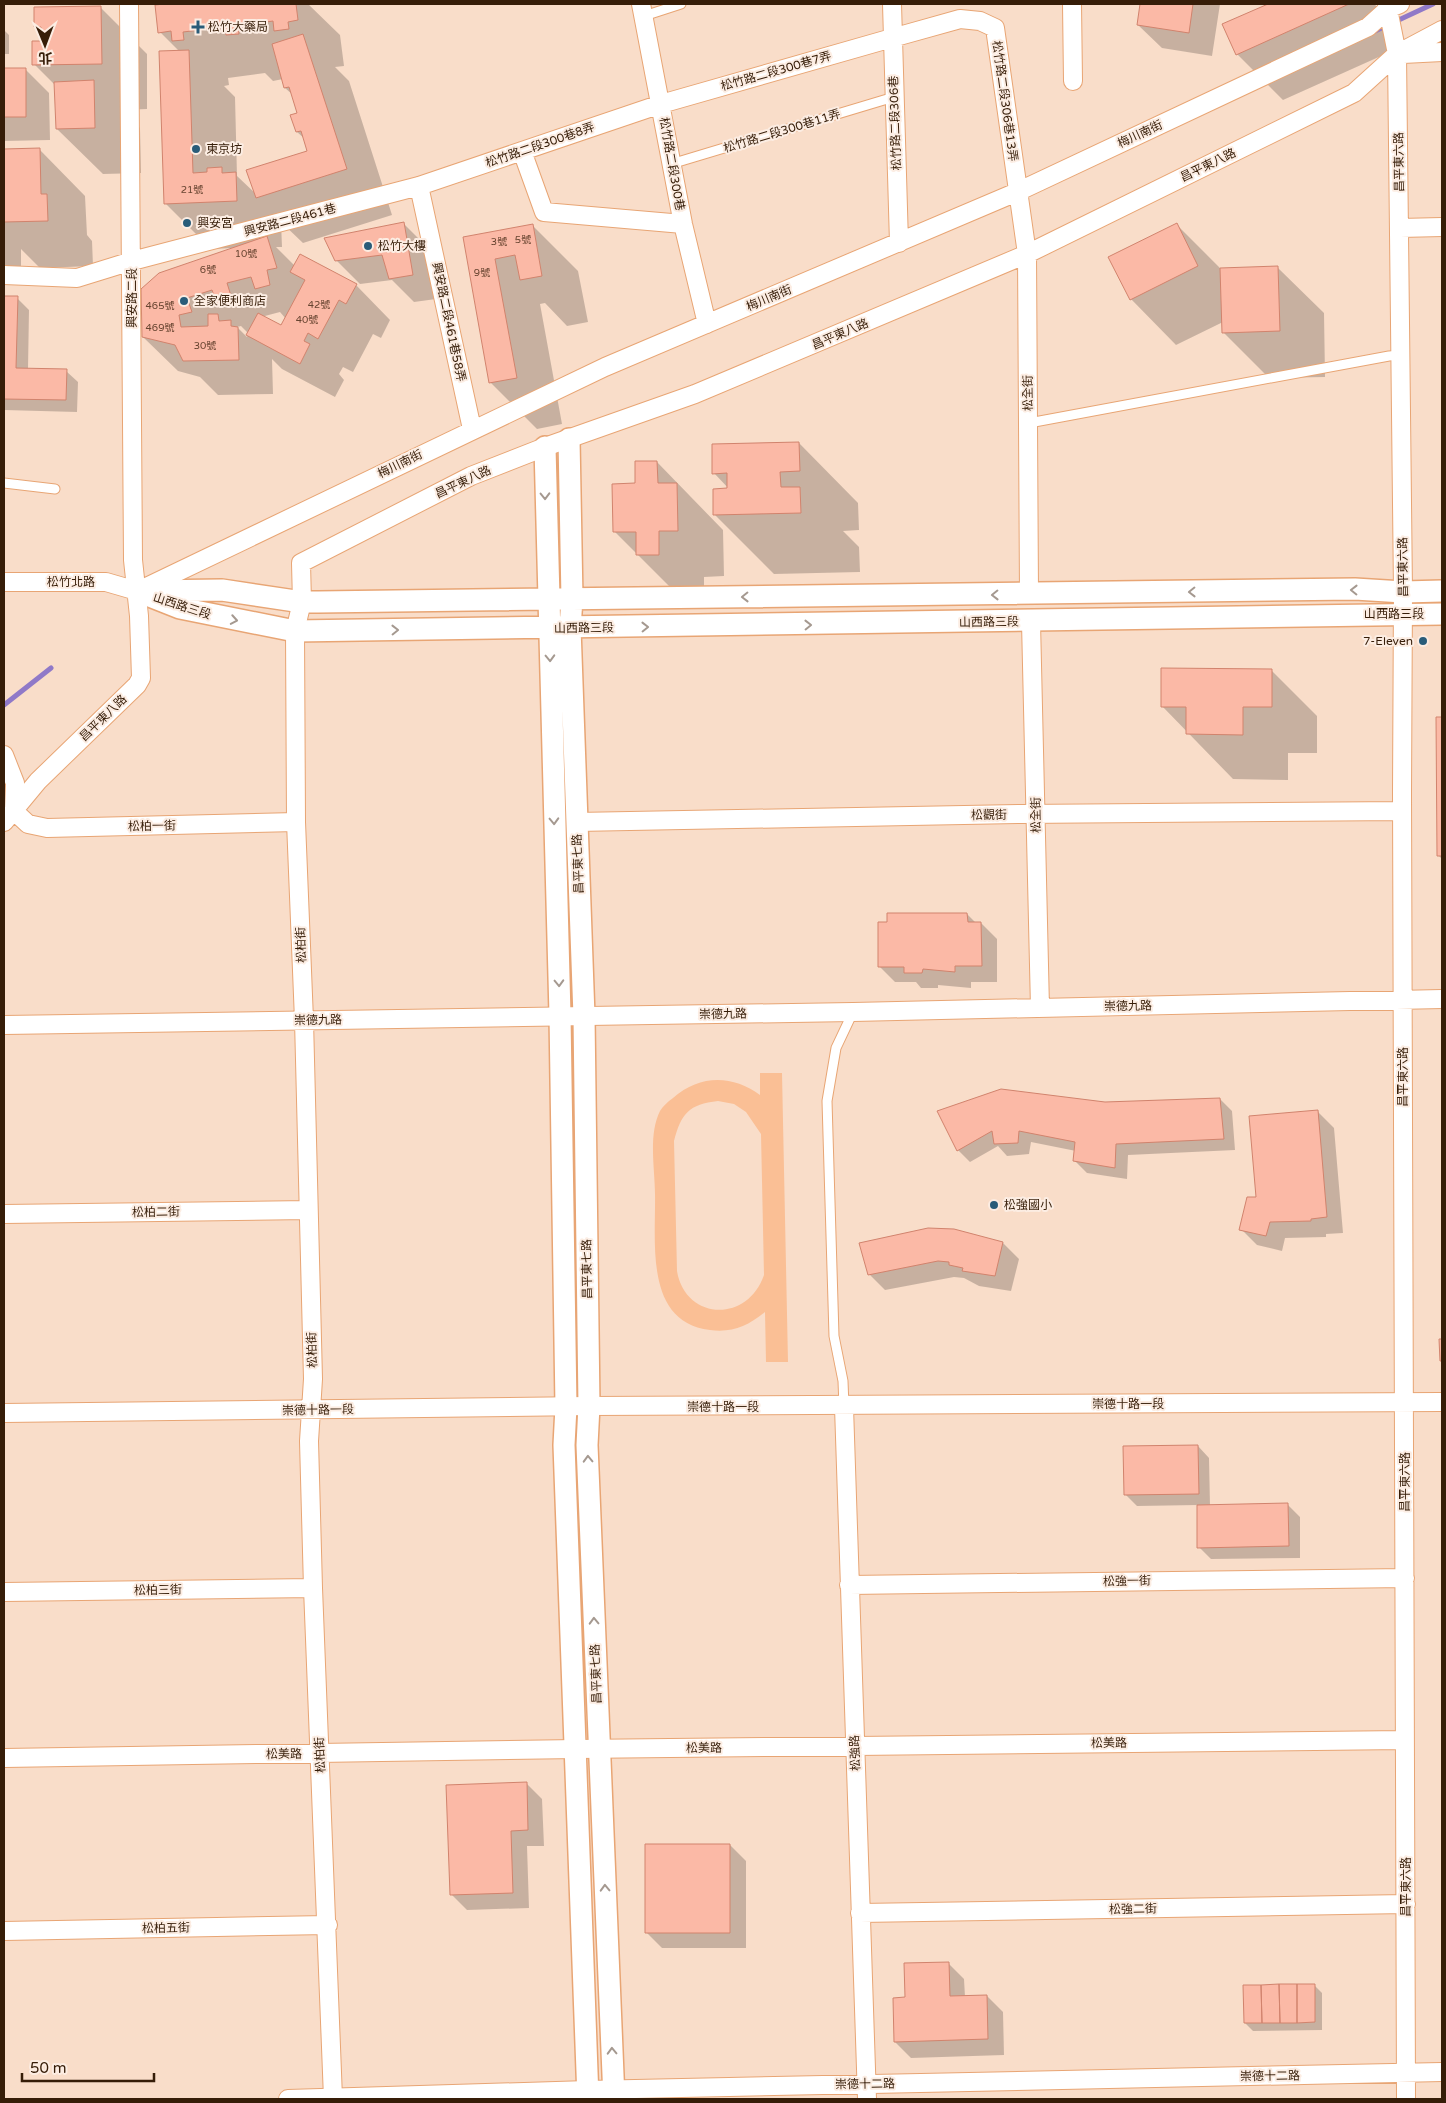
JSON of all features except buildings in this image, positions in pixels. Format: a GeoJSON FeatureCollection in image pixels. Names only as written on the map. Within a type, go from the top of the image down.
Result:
{"type":"FeatureCollection","features":[{"type":"Feature","properties":{"kind":"street","name":"興安路二段"},"geometry":{"type":"LineString","coordinates":[[129,4],[132,261],[132,560],[137,591]]}},
{"type":"Feature","properties":{"kind":"street","name":"松竹路二段306巷"},"geometry":{"type":"LineString","coordinates":[[892,4],[899,243]]}},
{"type":"Feature","properties":{"kind":"street"},"geometry":{"type":"LineString","coordinates":[[1072,4],[1073,81]]}},
{"type":"Feature","properties":{"kind":"street","name":"昌平東六路"},"geometry":{"type":"LineString","coordinates":[[1392,5],[1397,54],[1403,592],[1402,999],[1405,1402],[1406,2099]]}},
{"type":"Feature","properties":{"kind":"street","name":"梅川南街"},"geometry":{"type":"LineString","coordinates":[[137,591],[605,367],[1017,192],[1368,28],[1392,5]]}},
{"type":"Feature","properties":{"kind":"street","name":"松竹路二段300巷"},"geometry":{"type":"LineString","coordinates":[[643,10],[670,164],[707,324]]}},
{"type":"Feature","properties":{"kind":"street","name":"松竹路二段306巷13弄"},"geometry":{"type":"LineString","coordinates":[[892,38],[960,19],[980,21],[995,28],[1017,192]]}},
{"type":"Feature","properties":{"kind":"street","name":"昌平東八路"},"geometry":{"type":"LineString","coordinates":[[302,602],[301,563],[471,476],[544,447],[695,394],[1027,254],[1354,93],[1397,54],[1442,30]]}},
{"type":"Feature","properties":{"kind":"street","name":"松竹路二段300巷7弄"},"geometry":{"type":"LineString","coordinates":[[661,104],[892,38]]}},
{"type":"Feature","properties":{"kind":"street"},"geometry":{"type":"LineString","coordinates":[[1397,54],[1442,52]]}},
{"type":"Feature","properties":{"kind":"street","name":"松竹路二段300巷8弄"},"geometry":{"type":"LineString","coordinates":[[419,186],[661,104]]}},
{"type":"Feature","properties":{"kind":"street"},"geometry":{"type":"LineString","coordinates":[[522,151],[544,212],[683,224]]}},
{"type":"Feature","properties":{"kind":"street","name":"興安路二段461巷"},"geometry":{"type":"LineString","coordinates":[[4,275],[77,278],[132,261],[419,186]]}},
{"type":"Feature","properties":{"kind":"street","name":"興安路二段461巷58弄"},"geometry":{"type":"LineString","coordinates":[[419,186],[472,429]]}},
{"type":"Feature","properties":{"kind":"street","name":"松全街"},"geometry":{"type":"LineString","coordinates":[[1017,192],[1027,254],[1029,594]]}},
{"type":"Feature","properties":{"kind":"street"},"geometry":{"type":"LineString","coordinates":[[1400,228],[1442,227]]}},
{"type":"Feature","properties":{"kind":"street","name":"昌平東七路"},"geometry":{"type":"LineString","coordinates":[[569,439],[572,599],[570,628],[584,1016],[590,1406],[588,1455],[614,2095]]}},
{"type":"Feature","properties":{"kind":"street","name":"昌平東七路"},"geometry":{"type":"LineString","coordinates":[[544,447],[560,1015],[566,1407],[564,1445],[577,1749],[588,2095]]}},
{"type":"Feature","properties":{"kind":"street","name":"松竹北路"},"geometry":{"type":"LineString","coordinates":[[4,582],[106,582],[137,591]]}},
{"type":"Feature","properties":{"kind":"street","name":"山西路三段"},"geometry":{"type":"LineString","coordinates":[[137,591],[222,590],[302,602],[1355,589],[1403,592],[1442,591]]}},
{"type":"Feature","properties":{"kind":"street","name":"昌平東八路"},"geometry":{"type":"LineString","coordinates":[[9,816],[38,781],[137,685],[141,678],[137,591]]}},
{"type":"Feature","properties":{"kind":"street","name":"山西路三段"},"geometry":{"type":"LineString","coordinates":[[137,591],[180,608],[295,632],[1031,622],[1442,614]]}},
{"type":"Feature","properties":{"kind":"street","name":"松柏街"},"geometry":{"type":"LineString","coordinates":[[302,602],[295,632],[296,822],[304,1020],[313,1379],[309,1441],[312,1588],[328,1925],[333,2098]]}},
{"type":"Feature","properties":{"kind":"street","name":"松全街"},"geometry":{"type":"LineString","coordinates":[[1031,622],[1040,1008]]}},
{"type":"Feature","properties":{"kind":"street"},"geometry":{"type":"LineString","coordinates":[[4,755],[15,784],[9,816]]}},
{"type":"Feature","properties":{"kind":"street","name":"松觀街"},"geometry":{"type":"LineString","coordinates":[[576,822],[1402,811]]}},
{"type":"Feature","properties":{"kind":"street","name":"松柏一街"},"geometry":{"type":"LineString","coordinates":[[9,816],[28,824],[47,828],[296,822]]}},
{"type":"Feature","properties":{"kind":"street","name":"崇德九路"},"geometry":{"type":"LineString","coordinates":[[4,1024],[853,1012],[1442,999]]}},
{"type":"Feature","properties":{"kind":"street","name":"松柏二街"},"geometry":{"type":"LineString","coordinates":[[4,1214],[308,1210]]}},
{"type":"Feature","properties":{"kind":"street","name":"崇德十路一段"},"geometry":{"type":"LineString","coordinates":[[4,1413],[590,1406],[1442,1402]]}},
{"type":"Feature","properties":{"kind":"street","name":"松強路"},"geometry":{"type":"LineString","coordinates":[[844,1406],[867,2092]]}},
{"type":"Feature","properties":{"kind":"street","name":"松強一街"},"geometry":{"type":"LineString","coordinates":[[849,1585],[1404,1578]]}},
{"type":"Feature","properties":{"kind":"street","name":"松柏三街"},"geometry":{"type":"LineString","coordinates":[[4,1592],[312,1588]]}},
{"type":"Feature","properties":{"kind":"street","name":"松美路"},"geometry":{"type":"LineString","coordinates":[[4,1758],[577,1749],[1404,1740]]}},
{"type":"Feature","properties":{"kind":"street","name":"松強二街"},"geometry":{"type":"LineString","coordinates":[[860,1913],[1406,1904]]}},
{"type":"Feature","properties":{"kind":"street","name":"松柏五街"},"geometry":{"type":"LineString","coordinates":[[4,1931],[328,1925]]}},
{"type":"Feature","properties":{"kind":"street","name":"崇德十二路"},"geometry":{"type":"LineString","coordinates":[[288,2099],[867,2092],[1442,2072]]}},
{"type":"Feature","properties":{"kind":"lane"},"geometry":{"type":"LineString","coordinates":[[643,10],[682,4]]}},
{"type":"Feature","properties":{"kind":"lane","name":"松竹路二段300巷11弄"},"geometry":{"type":"LineString","coordinates":[[670,164],[894,98]]}},
{"type":"Feature","properties":{"kind":"lane"},"geometry":{"type":"LineString","coordinates":[[1029,423],[1381,357],[1401,355]]}},
{"type":"Feature","properties":{"kind":"lane"},"geometry":{"type":"LineString","coordinates":[[4,482],[55,489]]}},
{"type":"Feature","properties":{"kind":"lane"},"geometry":{"type":"LineString","coordinates":[[844,1406],[843,1381],[834,1336],[827,1101],[836,1048],[853,1012]]}},
{"type":"Feature","properties":{"kind":"shaded area"},"geometry":{"type":"Polygon","coordinates":[[[760,1073],[782,1073],[788,1362],[766,1362],[765,1312],[746,1325],[733,1329],[718,1331],[689,1324],[674,1312],[664,1296],[658,1277],[655,1256],[653,1141],[656,1120],[660,1111],[683,1090],[705,1081],[728,1081],[750,1088],[760,1095],[760,1073]],[[718,1101],[708,1102],[693,1108],[683,1117],[674,1141],[677,1271],[682,1287],[692,1299],[704,1307],[717,1310],[731,1308],[744,1302],[756,1291],[764,1275],[761,1134],[746,1112],[734,1104],[718,1101]]]}},
{"type":"Feature","properties":{"kind":"waterway"},"geometry":{"type":"LineString","coordinates":[[1373,32],[1433,4]]}},
{"type":"Feature","properties":{"kind":"waterway"},"geometry":{"type":"LineString","coordinates":[[4,705],[51,668]]}},
{"type":"Feature","properties":{"kind":"place","name":"松竹大藥局"},"geometry":{"type":"Point","coordinates":[198,27]}},
{"type":"Feature","properties":{"kind":"place","name":"東京坊"},"geometry":{"type":"Point","coordinates":[196,149]}},
{"type":"Feature","properties":{"kind":"place","name":"興安宮"},"geometry":{"type":"Point","coordinates":[187,223]}},
{"type":"Feature","properties":{"kind":"place","name":"松竹大樓"},"geometry":{"type":"Point","coordinates":[368,246]}},
{"type":"Feature","properties":{"kind":"place","name":"全家便利商店"},"geometry":{"type":"Point","coordinates":[184,301]}},
{"type":"Feature","properties":{"kind":"place","name":"7-Eleven"},"geometry":{"type":"Point","coordinates":[1423,641]}},
{"type":"Feature","properties":{"kind":"place","name":"松強國小"},"geometry":{"type":"Point","coordinates":[994,1205]}}]}
